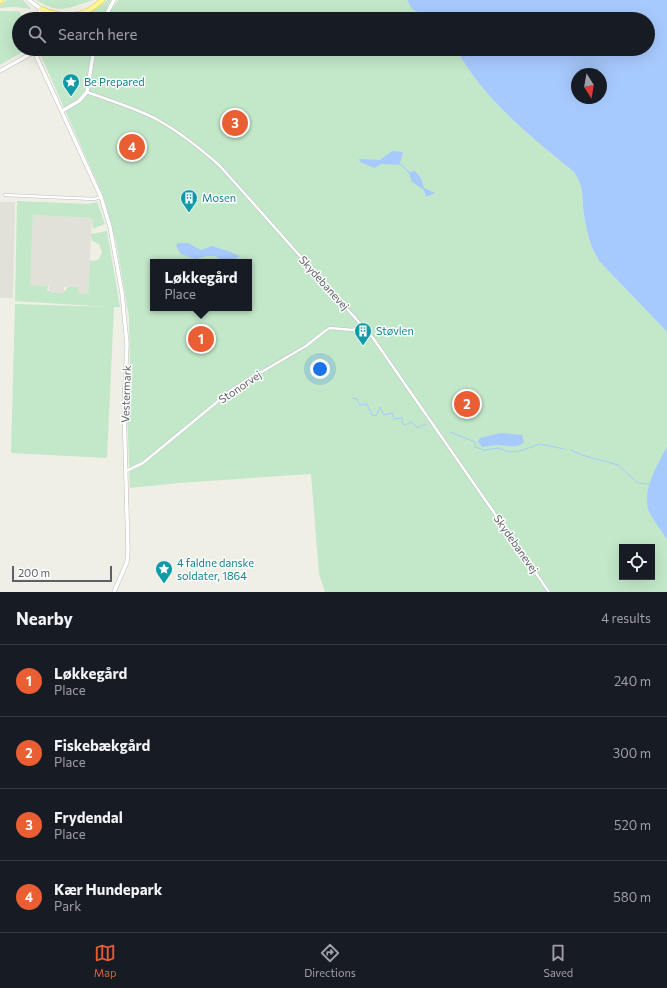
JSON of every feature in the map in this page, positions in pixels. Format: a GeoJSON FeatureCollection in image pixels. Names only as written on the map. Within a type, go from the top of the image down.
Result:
{"type":"FeatureCollection","features":[{"type":"Feature","properties":{"kind":"highway"},"geometry":{"type":"LineString","coordinates":[[84,12],[102,0]]}},
{"type":"Feature","properties":{"kind":"highway"},"geometry":{"type":"LineString","coordinates":[[41,9],[49,12]]}},
{"type":"Feature","properties":{"kind":"street"},"geometry":{"type":"LineString","coordinates":[[29,0],[41,9],[40,12]]}},
{"type":"Feature","properties":{"kind":"street"},"geometry":{"type":"LineString","coordinates":[[108,12],[114,0]]}},
{"type":"Feature","properties":{"kind":"street"},"geometry":{"type":"LineString","coordinates":[[0,71],[24,56]]}},
{"type":"Feature","properties":{"kind":"street","name":"Vestermark"},"geometry":{"type":"LineString","coordinates":[[37,56],[101,197],[110,227],[125,318],[127,344],[124,406],[128,551],[125,567],[114,592]]}},
{"type":"Feature","properties":{"kind":"street"},"geometry":{"type":"LineString","coordinates":[[62,111],[79,101],[87,92],[93,56]]}},
{"type":"Feature","properties":{"kind":"street","name":"Skydebanevej"},"geometry":{"type":"LineString","coordinates":[[87,92],[128,106],[173,129],[205,152],[235,182],[362,326],[383,352],[549,592]]}},
{"type":"Feature","properties":{"kind":"street"},"geometry":{"type":"LineString","coordinates":[[5,195],[94,199],[101,197]]}},
{"type":"Feature","properties":{"kind":"street","name":"Stonorvej"},"geometry":{"type":"LineString","coordinates":[[126,471],[143,463],[234,388],[306,346],[325,330],[330,328],[353,330],[362,326]]}},
{"type":"Feature","properties":{"kind":"shaded area"},"geometry":{"type":"Polygon","coordinates":[[[0,202],[15,202],[13,298],[0,298],[0,202]]]}},
{"type":"Feature","properties":{"kind":"shaded area"},"geometry":{"type":"Polygon","coordinates":[[[33,215],[92,218],[88,294],[77,293],[77,287],[64,287],[64,295],[49,294],[49,286],[29,285],[33,215]]]}},
{"type":"Feature","properties":{"kind":"green space"},"geometry":{"type":"Polygon","coordinates":[[[7,0],[23,0],[31,9],[14,7],[0,8],[0,5],[7,0]]]}},
{"type":"Feature","properties":{"kind":"green space"},"geometry":{"type":"Polygon","coordinates":[[[36,0],[93,0],[64,9],[58,9],[44,5],[36,0]]]}},
{"type":"Feature","properties":{"kind":"green space"},"geometry":{"type":"Polygon","coordinates":[[[107,0],[111,0],[107,7],[113,8],[118,0],[407,0],[419,12],[91,12],[107,0]]]}},
{"type":"Feature","properties":{"kind":"green space"},"geometry":{"type":"Polygon","coordinates":[[[0,11],[19,11],[12,12],[12,56],[16,56],[0,65],[0,11]]]}},
{"type":"Feature","properties":{"kind":"green space"},"geometry":{"type":"Polygon","coordinates":[[[41,56],[460,56],[480,85],[494,101],[525,131],[574,172],[581,185],[587,229],[596,256],[667,332],[667,446],[650,484],[648,502],[650,513],[667,540],[667,592],[325,592],[319,574],[311,474],[178,483],[130,488],[127,410],[130,361],[129,317],[116,242],[104,198],[41,56]]]}},
{"type":"Feature","properties":{"kind":"green space"},"geometry":{"type":"Polygon","coordinates":[[[17,201],[88,204],[97,202],[105,224],[93,229],[92,218],[33,215],[30,285],[48,286],[47,290],[52,293],[63,293],[68,287],[78,287],[78,293],[88,294],[90,260],[94,261],[99,259],[102,252],[99,244],[92,241],[91,234],[107,231],[120,307],[114,307],[107,458],[11,453],[15,304],[110,307],[15,301],[17,201]]]}},
{"type":"Feature","properties":{"kind":"water"},"geometry":{"type":"Polygon","coordinates":[[[407,0],[667,0],[667,332],[596,256],[587,229],[581,185],[574,172],[525,131],[494,101],[480,85],[460,56],[655,56],[655,12],[417,12],[412,9],[407,0]]]}},
{"type":"Feature","properties":{"kind":"water"},"geometry":{"type":"Polygon","coordinates":[[[392,151],[403,152],[400,163],[410,172],[415,171],[421,178],[424,188],[435,193],[426,197],[424,190],[412,182],[409,173],[401,165],[382,164],[374,168],[360,162],[359,159],[380,160],[392,151]]]}},
{"type":"Feature","properties":{"kind":"water"},"geometry":{"type":"Polygon","coordinates":[[[178,243],[188,243],[201,250],[212,246],[240,256],[234,259],[220,259],[215,256],[206,256],[195,259],[181,254],[176,246],[178,243]]]}},
{"type":"Feature","properties":{"kind":"water"},"geometry":{"type":"Polygon","coordinates":[[[501,433],[522,435],[524,442],[518,446],[493,445],[482,447],[478,441],[480,438],[501,433]]]}},
{"type":"Feature","properties":{"kind":"water"},"geometry":{"type":"Polygon","coordinates":[[[667,446],[667,540],[650,514],[647,506],[647,497],[651,479],[667,446]]]}},
{"type":"Feature","properties":{"kind":"waterway"},"geometry":{"type":"LineString","coordinates":[[352,398],[357,399],[360,405],[367,404],[372,415],[376,416],[380,407],[384,415],[392,413],[394,419],[402,418],[402,423],[405,425],[411,422],[418,428],[422,425],[426,425]]}},
{"type":"Feature","properties":{"kind":"waterway"},"geometry":{"type":"LineString","coordinates":[[450,432],[475,442],[475,447],[484,450],[499,448],[509,452],[520,451],[540,444],[564,449]]}},
{"type":"Feature","properties":{"kind":"waterway"},"geometry":{"type":"LineString","coordinates":[[571,450],[582,455],[618,465],[638,483],[650,484]]}},
{"type":"Feature","properties":{"kind":"place","name":"Be Prepared"},"geometry":{"type":"Point","coordinates":[71,97]}},
{"type":"Feature","properties":{"kind":"place","name":"Frydendal"},"geometry":{"type":"Point","coordinates":[235,123]}},
{"type":"Feature","properties":{"kind":"place","name":"Kær Hundepark"},"geometry":{"type":"Point","coordinates":[132,147]}},
{"type":"Feature","properties":{"kind":"place","name":"Mosen"},"geometry":{"type":"Point","coordinates":[189,213]}},
{"type":"Feature","properties":{"kind":"place","name":"Løkkegård"},"geometry":{"type":"Point","coordinates":[201,339]}},
{"type":"Feature","properties":{"kind":"place","name":"Støvlen"},"geometry":{"type":"Point","coordinates":[363,346]}},
{"type":"Feature","properties":{"kind":"place","name":"Fiskebækgård"},"geometry":{"type":"Point","coordinates":[467,404]}},
{"type":"Feature","properties":{"kind":"place","name":"4 faldne danske soldater, 1864"},"geometry":{"type":"Point","coordinates":[164,584]}}]}
